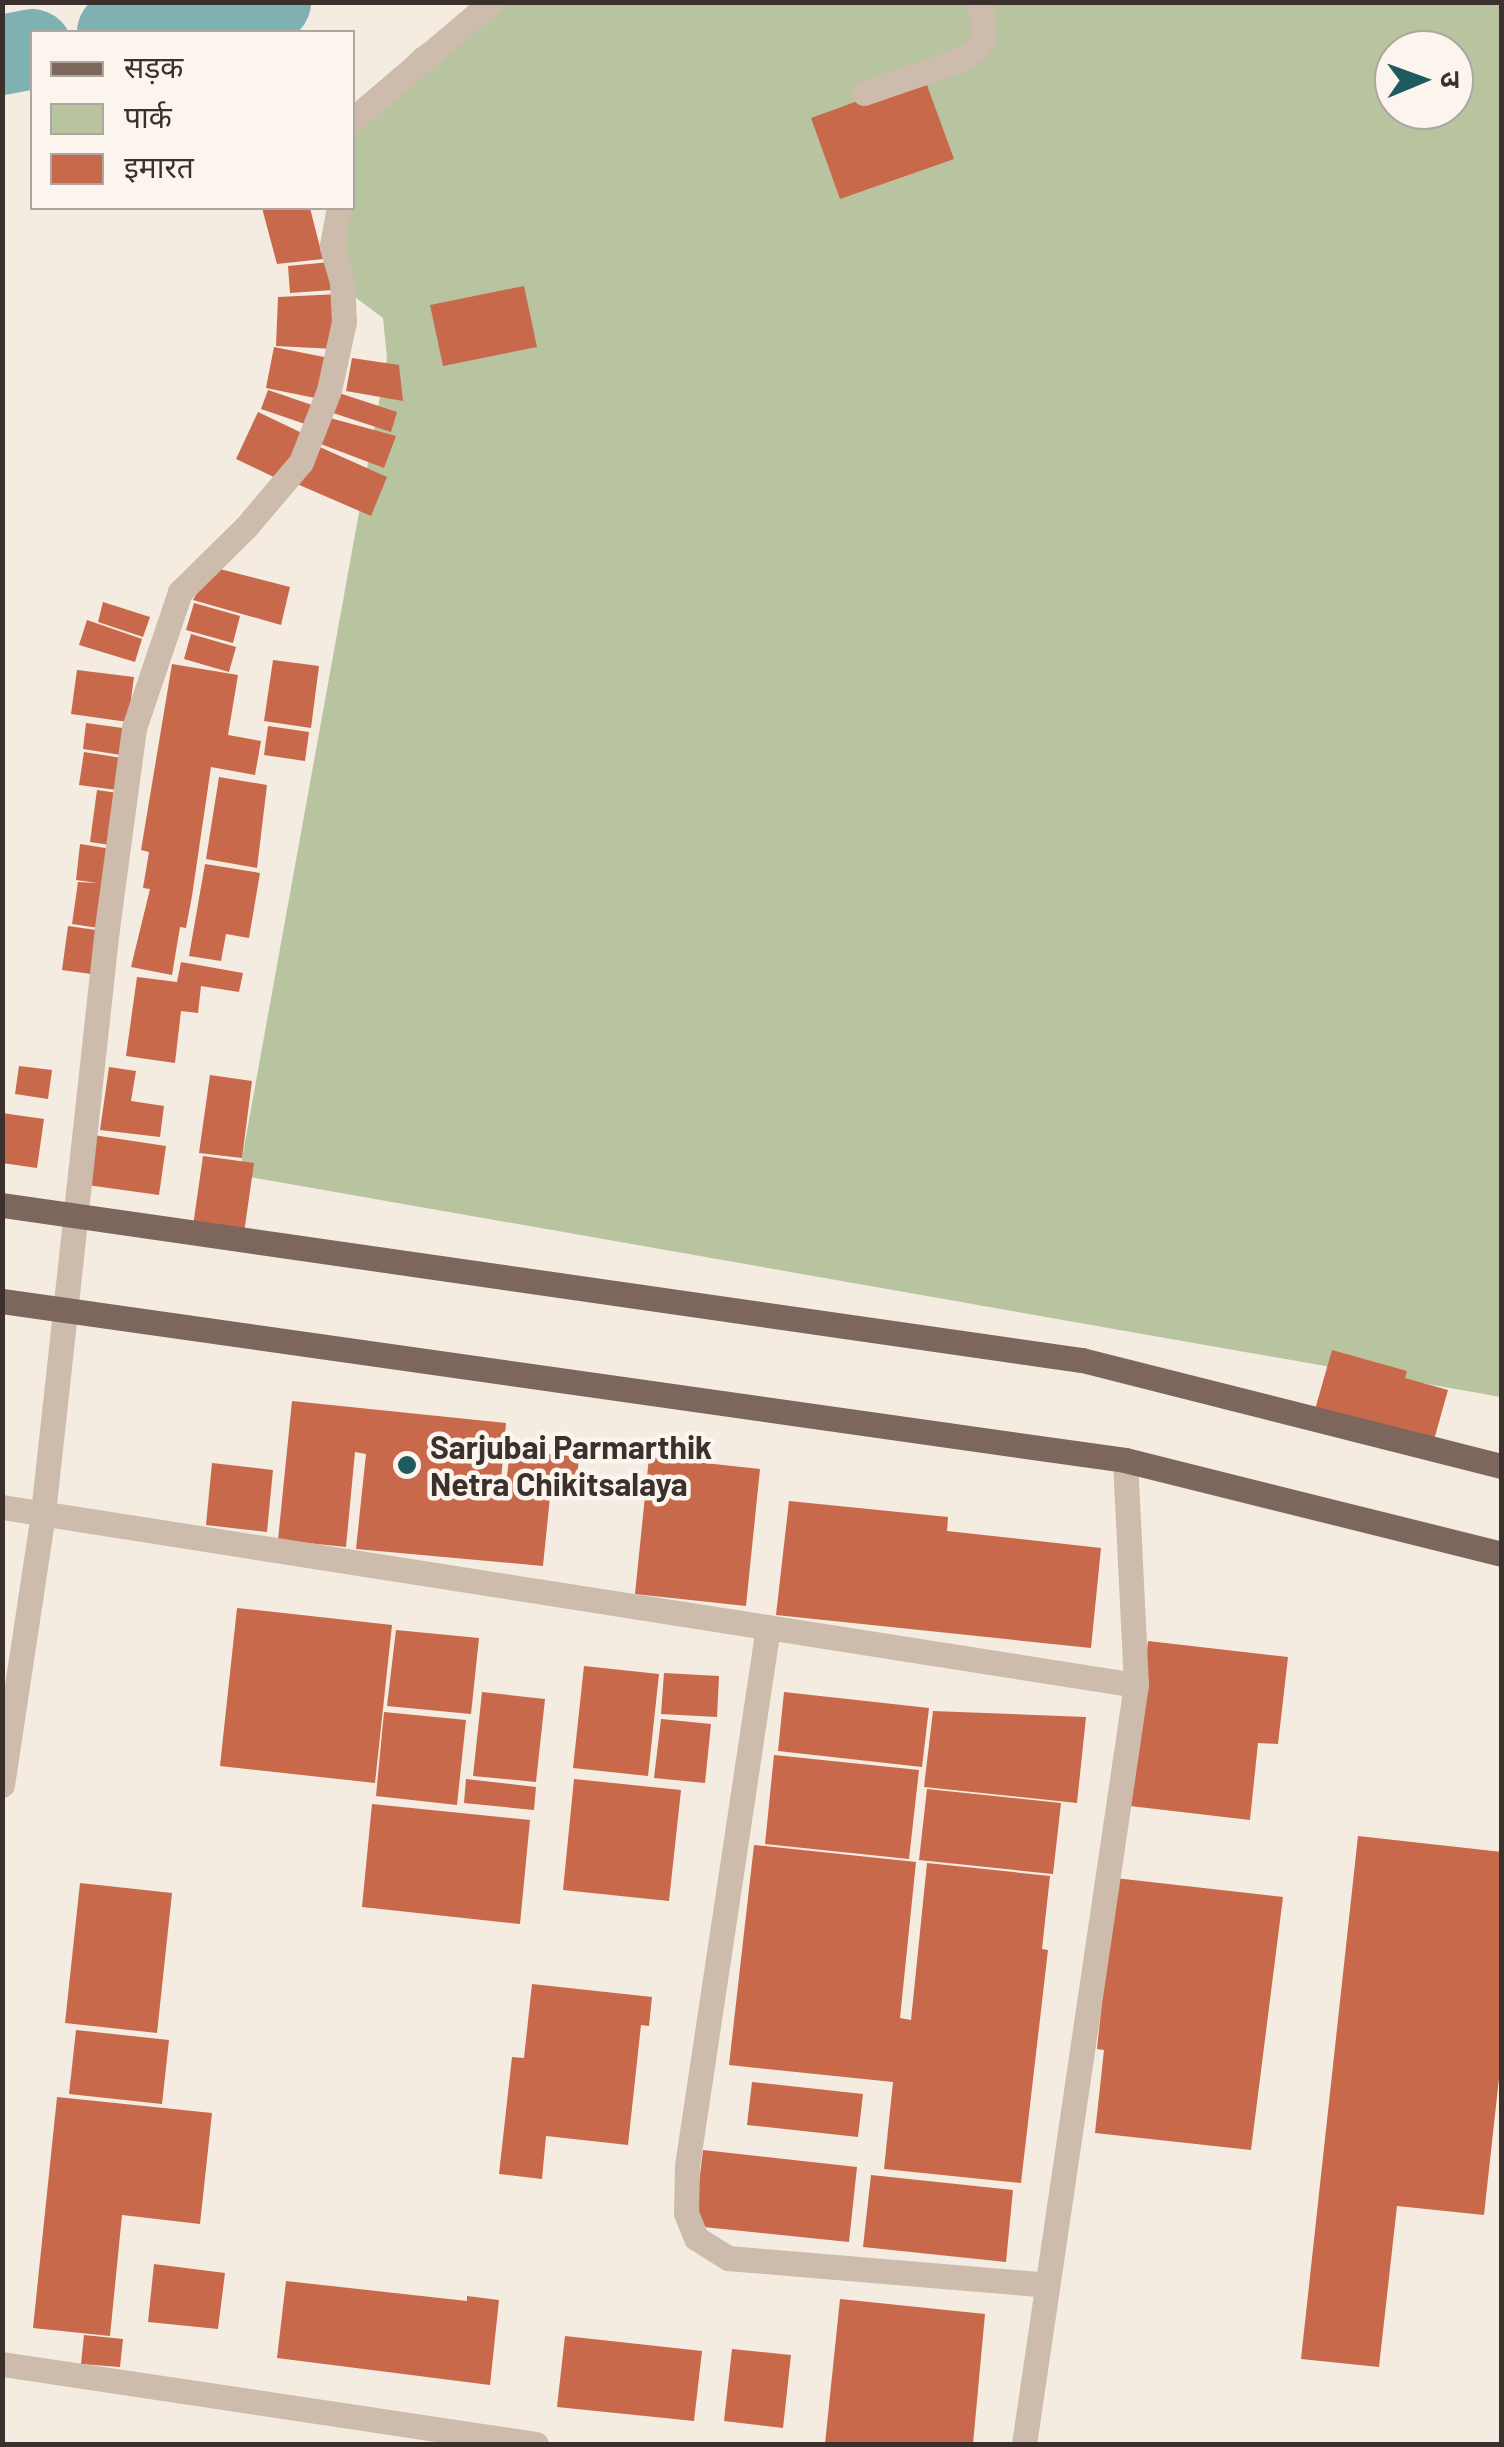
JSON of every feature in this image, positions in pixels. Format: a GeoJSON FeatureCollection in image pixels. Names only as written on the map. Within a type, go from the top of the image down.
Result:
{"type":"FeatureCollection","features":[{"type":"Feature","properties":{"kind":"main road"},"geometry":{"type":"LineString","coordinates":[[2,1205],[1082,1360],[1502,1466]]}},
{"type":"Feature","properties":{"kind":"main road"},"geometry":{"type":"LineString","coordinates":[[2,1300],[1125,1460],[1502,1554]]}},
{"type":"Feature","properties":{"kind":"street"},"geometry":{"type":"LineString","coordinates":[[355,117],[492,2]]}},
{"type":"Feature","properties":{"kind":"street"},"geometry":{"type":"LineString","coordinates":[[864,94],[960,60],[977,48],[984,36],[978,2]]}},
{"type":"Feature","properties":{"kind":"street"},"geometry":{"type":"LineString","coordinates":[[2,1784],[43,1513],[74,1218],[134,728],[180,592],[246,528],[301,462],[329,390],[344,322],[342,282],[332,246],[339,210]]}},
{"type":"Feature","properties":{"kind":"street"},"geometry":{"type":"LineString","coordinates":[[1024,2444],[1136,1685],[1125,1460]]}},
{"type":"Feature","properties":{"kind":"street"},"geometry":{"type":"LineString","coordinates":[[2,1507],[1136,1685]]}},
{"type":"Feature","properties":{"kind":"street"},"geometry":{"type":"LineString","coordinates":[[768,1627],[687,2166],[686,2213],[696,2238],[728,2258],[1048,2285]]}},
{"type":"Feature","properties":{"kind":"street"},"geometry":{"type":"LineString","coordinates":[[2,2364],[536,2444]]}},
{"type":"Feature","properties":{"kind":"green space"},"geometry":{"type":"Polygon","coordinates":[[[486,2],[1501,3],[1501,1397],[239,1175],[387,358],[383,318],[352,295],[331,210],[355,210],[355,108],[416,49],[486,2]]]}},
{"type":"Feature","properties":{"kind":"building"},"geometry":{"type":"Polygon","coordinates":[[[924,77],[954,159],[840,199],[811,118],[924,77]]]}},
{"type":"Feature","properties":{"kind":"building"},"geometry":{"type":"Polygon","coordinates":[[[263,210],[311,210],[323,259],[277,264],[263,210]]]}},
{"type":"Feature","properties":{"kind":"building"},"geometry":{"type":"Polygon","coordinates":[[[330,262],[333,290],[290,293],[288,266],[330,262]]]}},
{"type":"Feature","properties":{"kind":"building"},"geometry":{"type":"Polygon","coordinates":[[[524,286],[537,347],[443,366],[430,305],[524,286]]]}},
{"type":"Feature","properties":{"kind":"building"},"geometry":{"type":"Polygon","coordinates":[[[339,294],[335,349],[276,346],[278,297],[339,294]]]}},
{"type":"Feature","properties":{"kind":"building"},"geometry":{"type":"Polygon","coordinates":[[[274,347],[329,358],[315,398],[266,388],[274,347]]]}},
{"type":"Feature","properties":{"kind":"building"},"geometry":{"type":"Polygon","coordinates":[[[352,358],[399,365],[403,401],[346,391],[352,358]]]}},
{"type":"Feature","properties":{"kind":"building"},"geometry":{"type":"Polygon","coordinates":[[[268,390],[312,405],[305,424],[261,409],[268,390]]]}},
{"type":"Feature","properties":{"kind":"building"},"geometry":{"type":"Polygon","coordinates":[[[339,393],[397,412],[391,432],[333,413],[339,393]]]}},
{"type":"Feature","properties":{"kind":"building"},"geometry":{"type":"Polygon","coordinates":[[[258,412],[302,433],[280,480],[236,459],[258,412]]]}},
{"type":"Feature","properties":{"kind":"building"},"geometry":{"type":"Polygon","coordinates":[[[330,418],[396,436],[384,468],[318,443],[330,418]]]}},
{"type":"Feature","properties":{"kind":"building"},"geometry":{"type":"Polygon","coordinates":[[[313,444],[387,477],[371,516],[297,484],[313,444]]]}},
{"type":"Feature","properties":{"kind":"building"},"geometry":{"type":"Polygon","coordinates":[[[212,567],[290,587],[281,625],[193,600],[212,567]]]}},
{"type":"Feature","properties":{"kind":"building"},"geometry":{"type":"Polygon","coordinates":[[[103,602],[150,617],[143,637],[98,622],[103,602]]]}},
{"type":"Feature","properties":{"kind":"building"},"geometry":{"type":"Polygon","coordinates":[[[194,603],[240,616],[233,643],[186,630],[194,603]]]}},
{"type":"Feature","properties":{"kind":"building"},"geometry":{"type":"Polygon","coordinates":[[[87,620],[142,639],[135,662],[79,645],[87,620]]]}},
{"type":"Feature","properties":{"kind":"building"},"geometry":{"type":"Polygon","coordinates":[[[191,634],[236,647],[229,672],[184,659],[191,634]]]}},
{"type":"Feature","properties":{"kind":"building"},"geometry":{"type":"Polygon","coordinates":[[[273,660],[319,666],[311,728],[264,721],[273,660]]]}},
{"type":"Feature","properties":{"kind":"building"},"geometry":{"type":"Polygon","coordinates":[[[172,664],[238,675],[228,735],[261,741],[255,775],[211,767],[186,928],[180,927],[172,975],[131,967],[150,889],[143,888],[149,852],[141,850],[172,664]]]}},
{"type":"Feature","properties":{"kind":"building"},"geometry":{"type":"Polygon","coordinates":[[[77,670],[134,677],[128,722],[71,714],[77,670]]]}},
{"type":"Feature","properties":{"kind":"building"},"geometry":{"type":"Polygon","coordinates":[[[86,723],[130,729],[127,756],[83,749],[86,723]]]}},
{"type":"Feature","properties":{"kind":"building"},"geometry":{"type":"Polygon","coordinates":[[[268,726],[309,732],[305,761],[264,755],[268,726]]]}},
{"type":"Feature","properties":{"kind":"building"},"geometry":{"type":"Polygon","coordinates":[[[84,752],[122,758],[117,790],[79,785],[84,752]]]}},
{"type":"Feature","properties":{"kind":"building"},"geometry":{"type":"Polygon","coordinates":[[[219,777],[267,785],[257,868],[206,859],[219,777]]]}},
{"type":"Feature","properties":{"kind":"building"},"geometry":{"type":"Polygon","coordinates":[[[97,790],[124,794],[117,846],[90,842],[97,790]]]}},
{"type":"Feature","properties":{"kind":"building"},"geometry":{"type":"Polygon","coordinates":[[[80,844],[112,849],[99,928],[72,924],[78,882],[98,883],[76,880],[80,844]]]}},
{"type":"Feature","properties":{"kind":"building"},"geometry":{"type":"Polygon","coordinates":[[[205,864],[260,873],[249,938],[226,934],[221,961],[189,956],[205,864]]]}},
{"type":"Feature","properties":{"kind":"building"},"geometry":{"type":"Polygon","coordinates":[[[68,926],[96,930],[91,974],[62,970],[68,926]]]}},
{"type":"Feature","properties":{"kind":"building"},"geometry":{"type":"Polygon","coordinates":[[[181,962],[243,973],[239,992],[201,986],[198,1013],[181,1011],[175,1063],[126,1056],[137,977],[177,982],[181,962]]]}},
{"type":"Feature","properties":{"kind":"building"},"geometry":{"type":"Polygon","coordinates":[[[19,1066],[52,1070],[48,1099],[15,1094],[19,1066]]]}},
{"type":"Feature","properties":{"kind":"building"},"geometry":{"type":"Polygon","coordinates":[[[109,1067],[136,1071],[131,1101],[164,1106],[160,1137],[100,1130],[109,1067]]]}},
{"type":"Feature","properties":{"kind":"building"},"geometry":{"type":"Polygon","coordinates":[[[210,1075],[252,1081],[242,1158],[199,1153],[210,1075]]]}},
{"type":"Feature","properties":{"kind":"building"},"geometry":{"type":"Polygon","coordinates":[[[2,1113],[44,1119],[37,1168],[2,1163],[2,1113]]]}},
{"type":"Feature","properties":{"kind":"building"},"geometry":{"type":"Polygon","coordinates":[[[93,1135],[166,1146],[159,1195],[87,1185],[93,1135]]]}},
{"type":"Feature","properties":{"kind":"building"},"geometry":{"type":"Polygon","coordinates":[[[203,1156],[254,1163],[244,1233],[193,1226],[203,1156]]]}},
{"type":"Feature","properties":{"kind":"building"},"geometry":{"type":"Polygon","coordinates":[[[1332,1350],[1407,1371],[1405,1378],[1448,1390],[1432,1447],[1314,1413],[1332,1350]]]}},
{"type":"Feature","properties":{"kind":"building"},"geometry":{"type":"Polygon","coordinates":[[[292,1401],[506,1423],[500,1492],[505,1493],[510,1450],[579,1457],[575,1500],[550,1497],[543,1566],[356,1549],[366,1454],[355,1452],[346,1547],[278,1540],[292,1401]]]}},
{"type":"Feature","properties":{"kind":"building"},"geometry":{"type":"Polygon","coordinates":[[[649,1457],[760,1469],[746,1606],[635,1594],[649,1457]]]}},
{"type":"Feature","properties":{"kind":"building"},"geometry":{"type":"Polygon","coordinates":[[[212,1463],[273,1470],[267,1532],[206,1525],[212,1463]]]}},
{"type":"Feature","properties":{"kind":"building"},"geometry":{"type":"Polygon","coordinates":[[[789,1501],[948,1517],[947,1531],[1101,1548],[1091,1648],[776,1615],[789,1501]]]}},
{"type":"Feature","properties":{"kind":"building"},"geometry":{"type":"Polygon","coordinates":[[[237,1608],[392,1625],[375,1783],[220,1766],[237,1608]]]}},
{"type":"Feature","properties":{"kind":"building"},"geometry":{"type":"Polygon","coordinates":[[[396,1630],[479,1638],[471,1714],[387,1706],[396,1630]]]}},
{"type":"Feature","properties":{"kind":"building"},"geometry":{"type":"Polygon","coordinates":[[[1148,1641],[1288,1657],[1278,1744],[1258,1743],[1250,1820],[1130,1806],[1148,1641]]]}},
{"type":"Feature","properties":{"kind":"building"},"geometry":{"type":"Polygon","coordinates":[[[584,1666],[659,1674],[648,1776],[573,1768],[584,1666]]]}},
{"type":"Feature","properties":{"kind":"building"},"geometry":{"type":"Polygon","coordinates":[[[664,1673],[719,1676],[717,1717],[661,1714],[664,1673]]]}},
{"type":"Feature","properties":{"kind":"building"},"geometry":{"type":"Polygon","coordinates":[[[482,1692],[545,1699],[536,1782],[473,1776],[482,1692]]]}},
{"type":"Feature","properties":{"kind":"building"},"geometry":{"type":"Polygon","coordinates":[[[784,1692],[929,1708],[922,1767],[778,1751],[784,1692]]]}},
{"type":"Feature","properties":{"kind":"building"},"geometry":{"type":"Polygon","coordinates":[[[933,1711],[1086,1717],[1077,1803],[924,1787],[933,1711]]]}},
{"type":"Feature","properties":{"kind":"building"},"geometry":{"type":"Polygon","coordinates":[[[384,1712],[466,1720],[457,1805],[376,1796],[384,1712]]]}},
{"type":"Feature","properties":{"kind":"building"},"geometry":{"type":"Polygon","coordinates":[[[661,1719],[711,1724],[705,1783],[654,1778],[661,1719]]]}},
{"type":"Feature","properties":{"kind":"building"},"geometry":{"type":"Polygon","coordinates":[[[774,1755],[919,1770],[909,1859],[765,1844],[774,1755]]]}},
{"type":"Feature","properties":{"kind":"building"},"geometry":{"type":"Polygon","coordinates":[[[466,1779],[536,1787],[534,1810],[464,1803],[466,1779]]]}},
{"type":"Feature","properties":{"kind":"building"},"geometry":{"type":"Polygon","coordinates":[[[574,1779],[681,1790],[669,1901],[563,1890],[574,1779]]]}},
{"type":"Feature","properties":{"kind":"building"},"geometry":{"type":"Polygon","coordinates":[[[927,1789],[1061,1803],[1053,1874],[919,1860],[927,1789]]]}},
{"type":"Feature","properties":{"kind":"building"},"geometry":{"type":"Polygon","coordinates":[[[372,1804],[530,1820],[520,1924],[362,1907],[372,1804]]]}},
{"type":"Feature","properties":{"kind":"building"},"geometry":{"type":"Polygon","coordinates":[[[1358,1836],[1502,1852],[1502,2051],[1484,2215],[1397,2206],[1379,2367],[1301,2359],[1358,1836]]]}},
{"type":"Feature","properties":{"kind":"building"},"geometry":{"type":"Polygon","coordinates":[[[754,1845],[916,1862],[900,2018],[911,2020],[927,1863],[1050,1876],[1042,1949],[1048,1950],[1021,2183],[884,2169],[893,2082],[729,2065],[754,1845]]]}},
{"type":"Feature","properties":{"kind":"building"},"geometry":{"type":"Polygon","coordinates":[[[1115,1878],[1283,1897],[1251,2150],[1095,2133],[1104,2050],[1097,2049],[1115,1878]]]}},
{"type":"Feature","properties":{"kind":"building"},"geometry":{"type":"Polygon","coordinates":[[[80,1883],[172,1893],[157,2033],[65,2023],[80,1883]]]}},
{"type":"Feature","properties":{"kind":"building"},"geometry":{"type":"Polygon","coordinates":[[[532,1984],[652,1997],[649,2026],[641,2025],[628,2145],[546,2136],[542,2179],[499,2174],[512,2057],[524,2058],[532,1984]]]}},
{"type":"Feature","properties":{"kind":"building"},"geometry":{"type":"Polygon","coordinates":[[[76,2030],[169,2040],[162,2104],[69,2094],[76,2030]]]}},
{"type":"Feature","properties":{"kind":"building"},"geometry":{"type":"Polygon","coordinates":[[[752,2082],[863,2094],[858,2137],[747,2125],[752,2082]]]}},
{"type":"Feature","properties":{"kind":"building"},"geometry":{"type":"Polygon","coordinates":[[[57,2097],[212,2113],[200,2224],[122,2215],[110,2336],[33,2328],[57,2097]]]}},
{"type":"Feature","properties":{"kind":"building"},"geometry":{"type":"Polygon","coordinates":[[[703,2150],[857,2167],[849,2242],[694,2226],[703,2150]]]}},
{"type":"Feature","properties":{"kind":"building"},"geometry":{"type":"Polygon","coordinates":[[[871,2175],[1013,2190],[1006,2262],[863,2247],[871,2175]]]}},
{"type":"Feature","properties":{"kind":"building"},"geometry":{"type":"Polygon","coordinates":[[[154,2264],[225,2273],[218,2329],[148,2322],[154,2264]]]}},
{"type":"Feature","properties":{"kind":"building"},"geometry":{"type":"Polygon","coordinates":[[[286,2281],[467,2301],[467,2296],[499,2300],[490,2385],[277,2358],[286,2281]]]}},
{"type":"Feature","properties":{"kind":"building"},"geometry":{"type":"Polygon","coordinates":[[[840,2299],[985,2314],[973,2444],[825,2444],[840,2299]]]}},
{"type":"Feature","properties":{"kind":"building"},"geometry":{"type":"Polygon","coordinates":[[[84,2335],[123,2339],[120,2367],[81,2364],[84,2335]]]}},
{"type":"Feature","properties":{"kind":"building"},"geometry":{"type":"Polygon","coordinates":[[[565,2336],[702,2351],[694,2421],[557,2407],[565,2336]]]}},
{"type":"Feature","properties":{"kind":"building"},"geometry":{"type":"Polygon","coordinates":[[[732,2349],[791,2355],[783,2428],[724,2421],[732,2349]]]}},
{"type":"Feature","properties":{"kind":"waterway"},"geometry":{"type":"LineString","coordinates":[[127,30],[271,2]]}},
{"type":"Feature","properties":{"kind":"waterway"},"geometry":{"type":"LineString","coordinates":[[2,55],[30,49]]}},
{"type":"Feature","properties":{"kind":"place","name":"Sarjubai Parmarthik Netra Chikitsalaya"},"geometry":{"type":"Point","coordinates":[407,1465]}}]}
